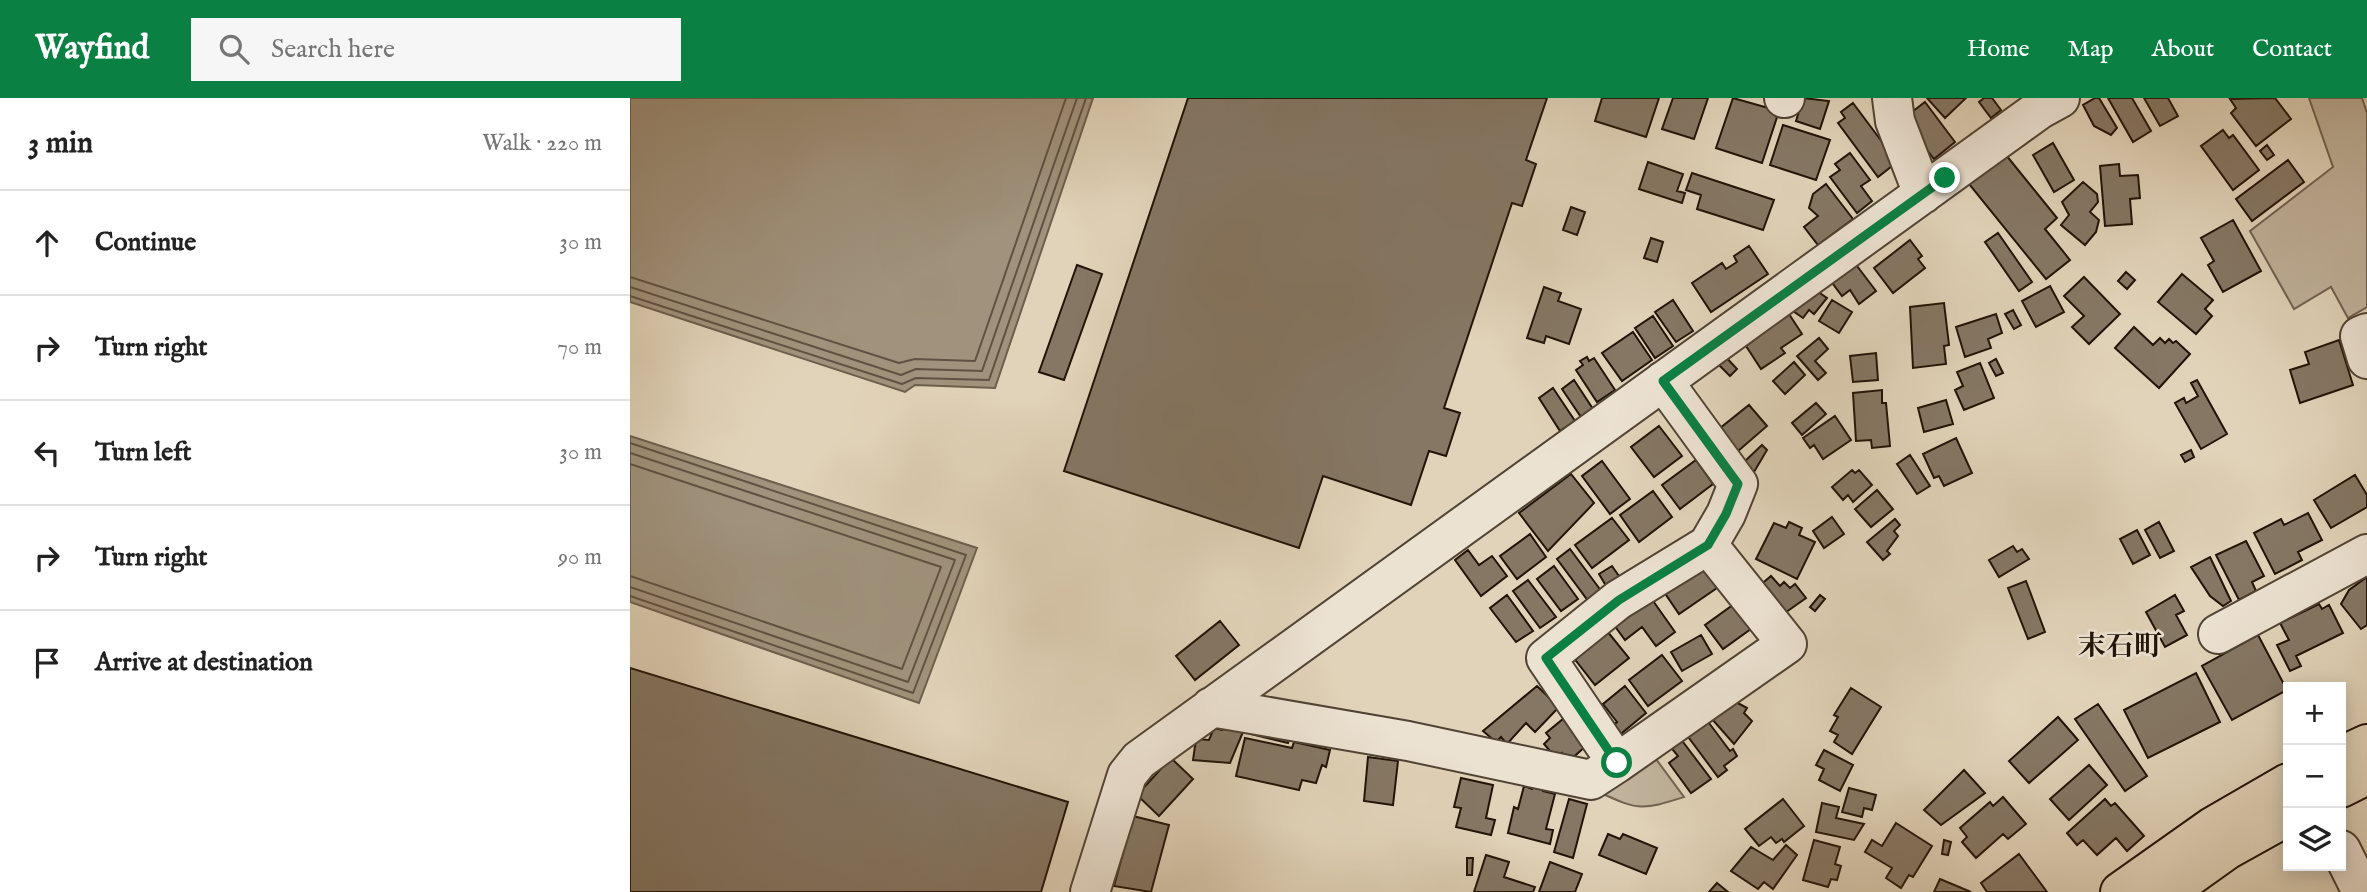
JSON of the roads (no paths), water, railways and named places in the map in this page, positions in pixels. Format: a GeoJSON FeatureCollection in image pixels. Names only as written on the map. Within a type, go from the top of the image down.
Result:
{"type":"FeatureCollection","features":[{"type":"Feature","properties":{"kind":"main road"},"geometry":{"type":"LineString","coordinates":[[2346,754],[2367,744]]}},
{"type":"Feature","properties":{"kind":"main road"},"geometry":{"type":"LineString","coordinates":[[2346,786],[2367,775]]}},
{"type":"Feature","properties":{"kind":"main road"},"geometry":{"type":"LineString","coordinates":[[2120,892],[2212,827],[2283,786]]}},
{"type":"Feature","properties":{"kind":"main road"},"geometry":{"type":"LineString","coordinates":[[2168,892],[2228,850],[2283,819]]}},
{"type":"Feature","properties":{"kind":"street"},"geometry":{"type":"LineString","coordinates":[[1892,98],[1895,121],[1923,194]]}},
{"type":"Feature","properties":{"kind":"street"},"geometry":{"type":"LineString","coordinates":[[1090,892],[1127,775],[1139,760],[2040,109],[2060,98]]}},
{"type":"Feature","properties":{"kind":"street"},"geometry":{"type":"LineString","coordinates":[[2367,333],[2360,336],[2367,359]]}},
{"type":"Feature","properties":{"kind":"street"},"geometry":{"type":"LineString","coordinates":[[1617,763],[1546,658],[1619,600],[1708,545],[1726,514],[1738,484],[1663,381]]}},
{"type":"Feature","properties":{"kind":"street"},"geometry":{"type":"LineString","coordinates":[[1211,707],[1408,741],[1591,780],[1787,644],[1708,545]]}},
{"type":"Feature","properties":{"kind":"street"},"geometry":{"type":"LineString","coordinates":[[2218,634],[2367,554]]}},
{"type":"Feature","properties":{"kind":"street"},"geometry":{"type":"LineString","coordinates":[[2346,860],[2362,892]]}},
{"type":"Feature","properties":{"kind":"water"},"geometry":{"type":"Polygon","coordinates":[[[630,98],[1093,98],[995,388],[915,385],[905,392],[630,302],[630,98]]]}},
{"type":"Feature","properties":{"kind":"water"},"geometry":{"type":"Polygon","coordinates":[[[630,436],[977,548],[919,703],[630,602],[630,436]]]}},
{"type":"Feature","properties":{"kind":"district","name":"末石町"},"geometry":{"type":"Point","coordinates":[2120,645]}}]}
